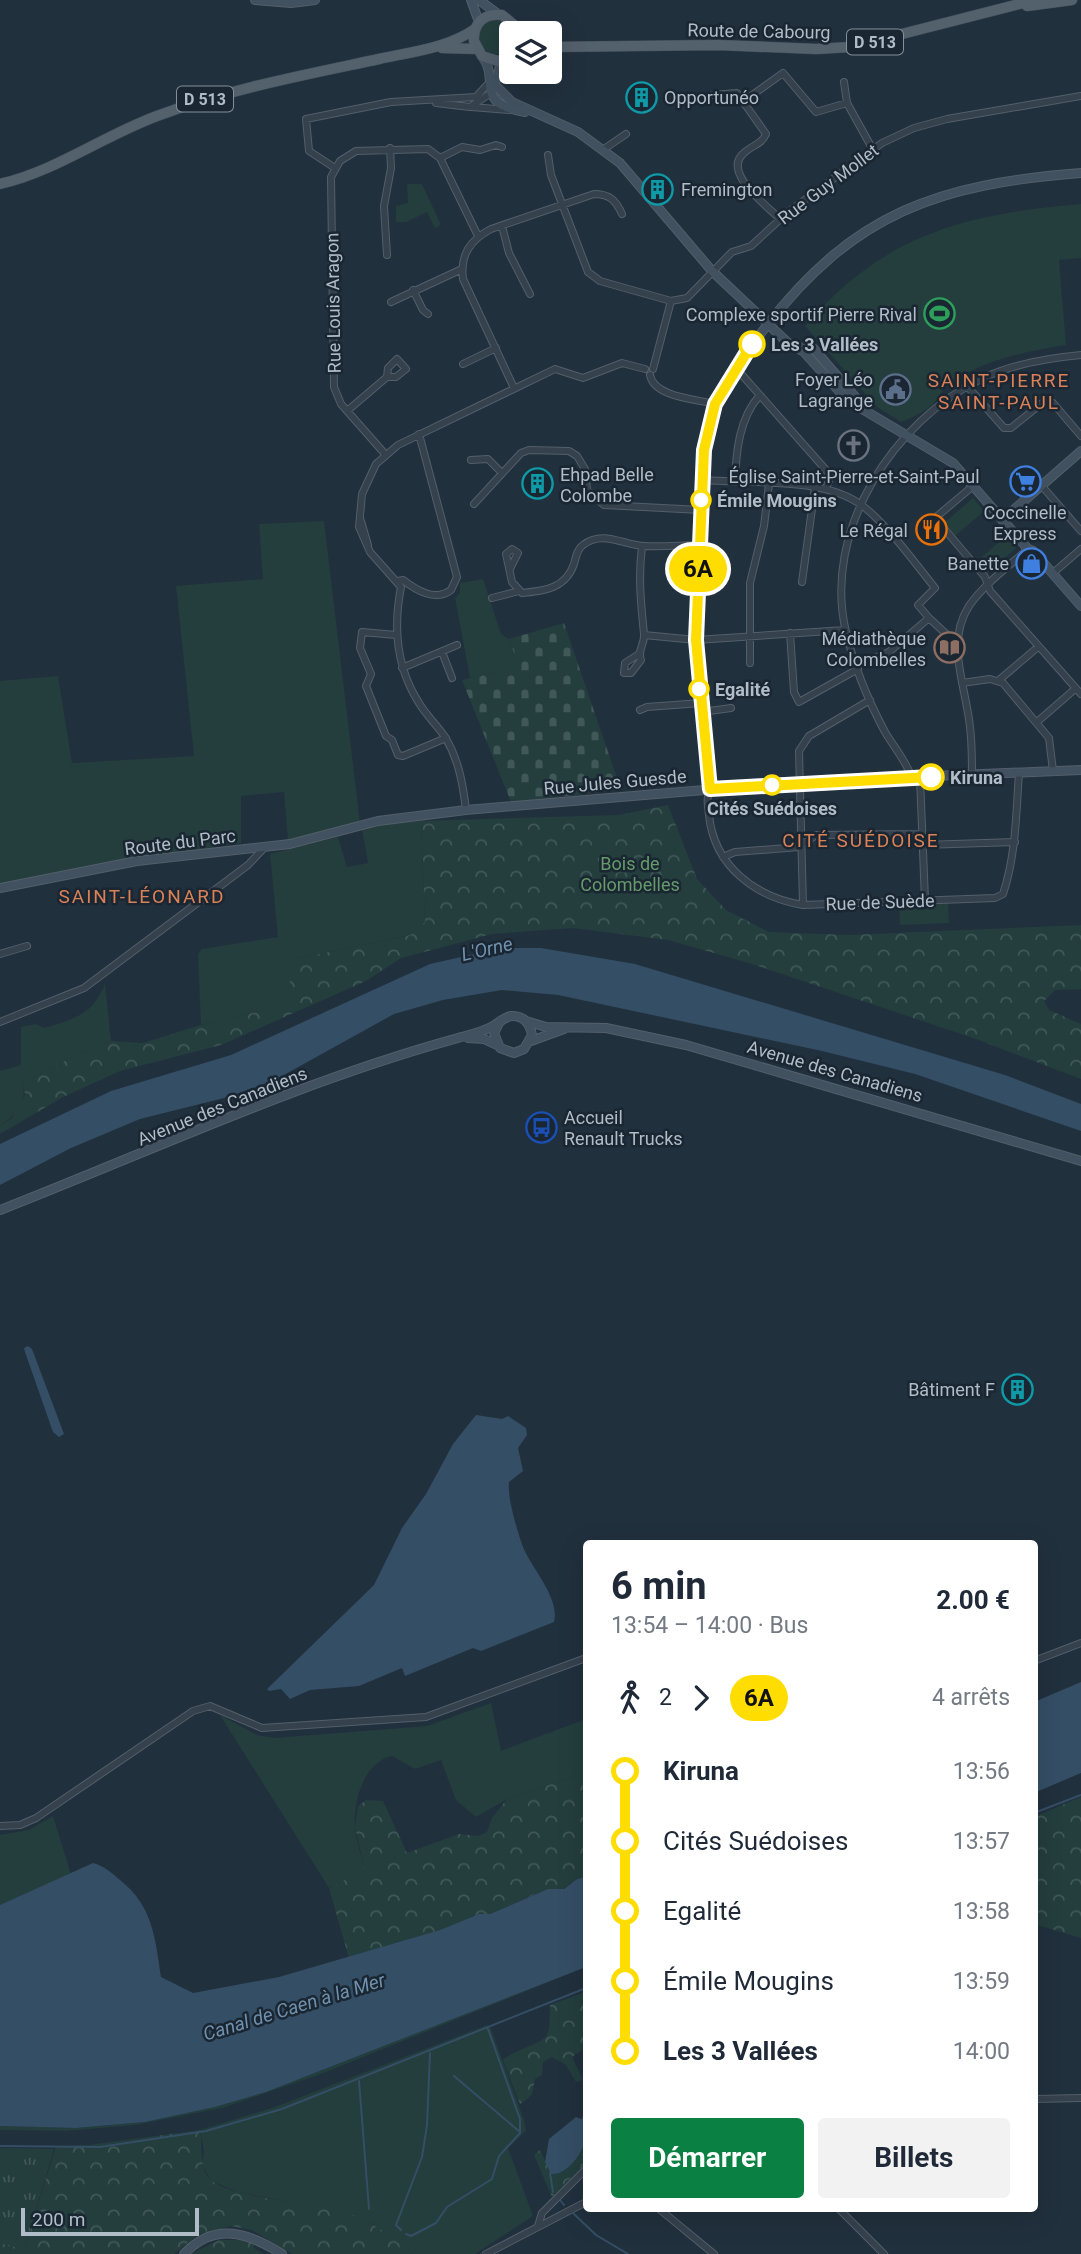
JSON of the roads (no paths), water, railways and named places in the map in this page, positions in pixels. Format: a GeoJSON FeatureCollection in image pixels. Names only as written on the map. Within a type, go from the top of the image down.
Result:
{"type":"FeatureCollection","features":[{"type":"Feature","properties":{"kind":"main road","name":"D 513"},"geometry":{"type":"LineString","coordinates":[[995,10],[1035,0]]}},
{"type":"Feature","properties":{"kind":"main road","name":"D 513"},"geometry":{"type":"LineString","coordinates":[[995,10],[1072,0]]}},
{"type":"Feature","properties":{"kind":"main road","name":"Route de Cabourg"},"geometry":{"type":"LineString","coordinates":[[562,45],[828,48],[875,42],[995,10]]}},
{"type":"Feature","properties":{"kind":"main road"},"geometry":{"type":"LineString","coordinates":[[499,60],[493,61],[479,52],[477,25],[498,14],[512,21]]}},
{"type":"Feature","properties":{"kind":"main road","name":"D 513"},"geometry":{"type":"LineString","coordinates":[[0,184],[60,163],[153,118],[200,101],[422,50],[464,37],[477,25]]}},
{"type":"Feature","properties":{"kind":"main road","name":"D 513"},"geometry":{"type":"LineString","coordinates":[[422,50],[449,47],[479,52]]}},
{"type":"Feature","properties":{"kind":"street"},"geometry":{"type":"LineString","coordinates":[[255,0],[291,3],[315,0]]}},
{"type":"Feature","properties":{"kind":"street"},"geometry":{"type":"LineString","coordinates":[[471,0],[477,25]]}},
{"type":"Feature","properties":{"kind":"street"},"geometry":{"type":"LineString","coordinates":[[479,0],[498,14]]}},
{"type":"Feature","properties":{"kind":"street"},"geometry":{"type":"LineString","coordinates":[[479,52],[488,65],[491,88],[503,105],[519,111]]}},
{"type":"Feature","properties":{"kind":"street"},"geometry":{"type":"LineString","coordinates":[[470,107],[491,88],[499,69]]}},
{"type":"Feature","properties":{"kind":"street"},"geometry":{"type":"LineString","coordinates":[[744,101],[783,73],[806,104],[816,112],[824,112],[847,103]]}},
{"type":"Feature","properties":{"kind":"street"},"geometry":{"type":"LineString","coordinates":[[844,82],[847,103],[872,148]]}},
{"type":"Feature","properties":{"kind":"street"},"geometry":{"type":"LineString","coordinates":[[478,236],[440,158],[428,149],[356,151],[335,168],[309,151],[306,119],[391,102],[476,97],[491,88]]}},
{"type":"Feature","properties":{"kind":"street"},"geometry":{"type":"LineString","coordinates":[[491,88],[535,113],[578,132],[604,149],[646,192],[712,271],[787,342],[797,347],[813,348],[857,399],[859,406],[953,463],[1028,550],[1033,551],[1081,606]]}},
{"type":"Feature","properties":{"kind":"street"},"geometry":{"type":"LineString","coordinates":[[713,95],[737,93],[766,134],[763,140],[743,153],[737,162],[738,173],[779,219]]}},
{"type":"Feature","properties":{"kind":"street","name":"Rue Guy Mollet"},"geometry":{"type":"LineString","coordinates":[[671,300],[687,298],[732,251],[751,246],[779,219],[872,148],[914,128],[947,118],[1081,96]]}},
{"type":"Feature","properties":{"kind":"street"},"geometry":{"type":"LineString","coordinates":[[427,101],[535,113]]}},
{"type":"Feature","properties":{"kind":"street"},"geometry":{"type":"LineString","coordinates":[[604,149],[623,134]]}},
{"type":"Feature","properties":{"kind":"street"},"geometry":{"type":"LineString","coordinates":[[440,158],[462,147],[480,150],[496,145],[502,147]]}},
{"type":"Feature","properties":{"kind":"street"},"geometry":{"type":"LineString","coordinates":[[387,255],[384,206],[391,168],[390,148]]}},
{"type":"Feature","properties":{"kind":"street"},"geometry":{"type":"LineString","coordinates":[[548,155],[562,205],[568,212],[588,272],[594,279],[671,300],[649,371],[651,383],[660,390],[715,404]]}},
{"type":"Feature","properties":{"kind":"street","name":"Rue Louis Aragon"},"geometry":{"type":"LineString","coordinates":[[335,168],[331,177],[334,387],[336,396],[347,411],[385,454]]}},
{"type":"Feature","properties":{"kind":"street"},"geometry":{"type":"LineString","coordinates":[[710,789],[696,640],[702,480],[704,450],[715,404],[735,368],[792,294],[835,253],[883,221],[914,205],[981,184],[1081,173]]}},
{"type":"Feature","properties":{"kind":"street"},"geometry":{"type":"LineString","coordinates":[[514,388],[463,279],[463,256],[478,236],[594,194],[604,194],[618,205],[622,214]]}},
{"type":"Feature","properties":{"kind":"street"},"geometry":{"type":"LineString","coordinates":[[502,226],[509,253],[530,294]]}},
{"type":"Feature","properties":{"kind":"street"},"geometry":{"type":"LineString","coordinates":[[391,302],[461,269]]}},
{"type":"Feature","properties":{"kind":"street"},"geometry":{"type":"LineString","coordinates":[[413,290],[428,314]]}},
{"type":"Feature","properties":{"kind":"street"},"geometry":{"type":"LineString","coordinates":[[463,364],[495,348]]}},
{"type":"Feature","properties":{"kind":"street"},"geometry":{"type":"LineString","coordinates":[[925,900],[916,778],[870,700],[845,630],[844,569],[861,505],[906,434],[938,405],[967,386],[1003,370],[1081,355]]}},
{"type":"Feature","properties":{"kind":"street"},"geometry":{"type":"LineString","coordinates":[[466,810],[462,780],[446,738],[420,705],[402,668],[396,635],[398,581],[369,549],[360,517],[366,482],[385,454],[419,434],[555,369],[583,379],[622,363],[649,371]]}},
{"type":"Feature","properties":{"kind":"street"},"geometry":{"type":"LineString","coordinates":[[735,368],[826,470],[830,477],[826,489]]}},
{"type":"Feature","properties":{"kind":"street"},"geometry":{"type":"LineString","coordinates":[[347,411],[387,377]]}},
{"type":"Feature","properties":{"kind":"street"},"geometry":{"type":"LineString","coordinates":[[967,386],[1004,428],[1011,428],[1046,400],[1053,403],[1081,436]]}},
{"type":"Feature","properties":{"kind":"street"},"geometry":{"type":"LineString","coordinates":[[735,482],[742,430],[750,409],[760,395]]}},
{"type":"Feature","properties":{"kind":"street"},"geometry":{"type":"LineString","coordinates":[[398,581],[403,580],[412,588],[442,595],[455,585],[457,578],[419,434]]}},
{"type":"Feature","properties":{"kind":"street"},"geometry":{"type":"LineString","coordinates":[[474,504],[501,472],[521,453],[529,450],[569,452],[582,463],[587,490],[604,505],[701,510]]}},
{"type":"Feature","properties":{"kind":"street"},"geometry":{"type":"LineString","coordinates":[[1002,520],[1081,451]]}},
{"type":"Feature","properties":{"kind":"street"},"geometry":{"type":"LineString","coordinates":[[471,460],[488,459],[501,472]]}},
{"type":"Feature","properties":{"kind":"street"},"geometry":{"type":"LineString","coordinates":[[702,480],[815,487],[826,489],[861,505],[933,586],[935,591],[918,605],[957,644]]}},
{"type":"Feature","properties":{"kind":"street"},"geometry":{"type":"LineString","coordinates":[[750,663],[748,636],[752,568],[764,526],[769,484]]}},
{"type":"Feature","properties":{"kind":"street"},"geometry":{"type":"LineString","coordinates":[[1041,485],[1081,531]]}},
{"type":"Feature","properties":{"kind":"street"},"geometry":{"type":"LineString","coordinates":[[972,486],[935,518],[985,576],[988,585],[1038,647],[1078,691],[1037,722]]}},
{"type":"Feature","properties":{"kind":"street"},"geometry":{"type":"LineString","coordinates":[[802,582],[815,487]]}},
{"type":"Feature","properties":{"kind":"street"},"geometry":{"type":"LineString","coordinates":[[492,598],[519,591],[555,587],[564,582],[570,574],[577,552],[582,545],[590,542],[619,539],[642,547],[699,545]]}},
{"type":"Feature","properties":{"kind":"street"},"geometry":{"type":"LineString","coordinates":[[639,654],[644,635],[639,589],[642,547]]}},
{"type":"Feature","properties":{"kind":"street"},"geometry":{"type":"LineString","coordinates":[[1053,573],[1081,549]]}},
{"type":"Feature","properties":{"kind":"street"},"geometry":{"type":"LineString","coordinates":[[972,775],[970,726],[957,644],[962,618],[988,585],[1028,550]]}},
{"type":"Feature","properties":{"kind":"street"},"geometry":{"type":"LineString","coordinates":[[510,569],[512,582],[519,591]]}},
{"type":"Feature","properties":{"kind":"street"},"geometry":{"type":"LineString","coordinates":[[399,595],[412,588]]}},
{"type":"Feature","properties":{"kind":"street"},"geometry":{"type":"LineString","coordinates":[[790,633],[794,692],[799,702],[858,667],[890,652],[929,618]]}},
{"type":"Feature","properties":{"kind":"street"},"geometry":{"type":"LineString","coordinates":[[644,635],[696,640],[845,630]]}},
{"type":"Feature","properties":{"kind":"street"},"geometry":{"type":"LineString","coordinates":[[396,635],[362,632],[360,648],[370,674],[366,686],[386,736],[392,740],[398,755],[403,756],[446,738]]}},
{"type":"Feature","properties":{"kind":"street"},"geometry":{"type":"LineString","coordinates":[[402,668],[457,645]]}},
{"type":"Feature","properties":{"kind":"street"},"geometry":{"type":"LineString","coordinates":[[962,683],[999,680],[1038,647]]}},
{"type":"Feature","properties":{"kind":"street"},"geometry":{"type":"LineString","coordinates":[[442,652],[452,678]]}},
{"type":"Feature","properties":{"kind":"street"},"geometry":{"type":"LineString","coordinates":[[999,680],[1049,738],[1053,771]]}},
{"type":"Feature","properties":{"kind":"street"},"geometry":{"type":"LineString","coordinates":[[803,905],[799,751],[802,743],[870,700]]}},
{"type":"Feature","properties":{"kind":"street"},"geometry":{"type":"LineString","coordinates":[[640,710],[647,707],[731,708]]}},
{"type":"Feature","properties":{"kind":"street","name":"Rue Jules Guesde"},"geometry":{"type":"LineString","coordinates":[[362,825],[466,810],[801,782],[1081,770]]}},
{"type":"Feature","properties":{"kind":"street","name":"Rue de Suède"},"geometry":{"type":"LineString","coordinates":[[710,789],[707,796],[710,828],[723,857],[756,891],[783,902],[803,905],[995,898],[1003,894],[1015,842],[1019,773]]}},
{"type":"Feature","properties":{"kind":"street","name":"Route du Parc"},"geometry":{"type":"LineString","coordinates":[[0,888],[137,861],[264,848],[362,825]]}},
{"type":"Feature","properties":{"kind":"street"},"geometry":{"type":"LineString","coordinates":[[723,857],[735,852],[799,848],[803,842],[816,835],[922,834]]}},
{"type":"Feature","properties":{"kind":"street"},"geometry":{"type":"LineString","coordinates":[[923,845],[1015,842]]}},
{"type":"Feature","properties":{"kind":"street"},"geometry":{"type":"LineString","coordinates":[[0,1022],[84,988],[248,865],[264,848]]}},
{"type":"Feature","properties":{"kind":"street"},"geometry":{"type":"LineString","coordinates":[[0,954],[27,946]]}},
{"type":"Feature","properties":{"kind":"street"},"geometry":{"type":"LineString","coordinates":[[515,1016],[526,1021],[531,1030],[531,1041],[524,1049],[514,1053],[504,1051],[497,1045],[494,1033],[500,1021],[515,1016]]}},
{"type":"Feature","properties":{"kind":"street","name":"Avenue des Canadiens"},"geometry":{"type":"LineString","coordinates":[[0,1210],[252,1108],[427,1045],[458,1038],[500,1021]]}},
{"type":"Feature","properties":{"kind":"street","name":"Avenue des Canadiens"},"geometry":{"type":"LineString","coordinates":[[526,1021],[545,1027],[577,1026],[625,1031],[698,1048],[1081,1161]]}},
{"type":"Feature","properties":{"kind":"street","name":"Avenue des Canadiens"},"geometry":{"type":"LineString","coordinates":[[531,1041],[577,1026]]}},
{"type":"Feature","properties":{"kind":"street","name":"Avenue des Canadiens"},"geometry":{"type":"LineString","coordinates":[[458,1038],[484,1039],[497,1045]]}},
{"type":"Feature","properties":{"kind":"street"},"geometry":{"type":"LineString","coordinates":[[1038,1659],[1081,1643]]}},
{"type":"Feature","properties":{"kind":"street"},"geometry":{"type":"LineString","coordinates":[[0,1826],[20,1825],[36,1818],[193,1711],[210,1706],[262,1728],[426,1717],[583,1659]]}},
{"type":"Feature","properties":{"kind":"street"},"geometry":{"type":"LineString","coordinates":[[1038,2099],[1081,2098]]}},
{"type":"Feature","properties":{"kind":"street"},"geometry":{"type":"LineString","coordinates":[[538,2226],[542,2213],[583,2172]]}},
{"type":"Feature","properties":{"kind":"street"},"geometry":{"type":"LineString","coordinates":[[486,2254],[583,2204]]}},
{"type":"Feature","properties":{"kind":"street"},"geometry":{"type":"LineString","coordinates":[[664,2212],[714,2254]]}},
{"type":"Feature","properties":{"kind":"street"},"geometry":{"type":"LineString","coordinates":[[842,2212],[884,2254]]}},
{"type":"Feature","properties":{"kind":"street"},"geometry":{"type":"LineString","coordinates":[[184,2254],[202,2239],[232,2232],[256,2238],[282,2254]]}},
{"type":"Feature","properties":{"kind":"water"},"geometry":{"type":"Polygon","coordinates":[[[501,948],[541,948],[635,964],[1005,1075],[1081,1104],[1081,1131],[915,1074],[822,1051],[558,995],[502,990],[443,1000],[394,1014],[273,1081],[228,1097],[140,1119],[71,1148],[0,1185],[0,1144],[111,1091],[231,1055],[430,964],[501,948]]]}},
{"type":"Feature","properties":{"kind":"water"},"geometry":{"type":"Polygon","coordinates":[[[28,1346],[32,1349],[64,1434],[59,1437],[53,1432],[25,1352],[24,1348],[28,1346]]]}},
{"type":"Feature","properties":{"kind":"water"},"geometry":{"type":"Polygon","coordinates":[[[476,1415],[502,1419],[508,1416],[526,1428],[527,1435],[518,1448],[523,1471],[509,1482],[510,1497],[523,1547],[553,1603],[554,1622],[481,1651],[473,1648],[405,1676],[402,1668],[359,1686],[310,1690],[290,1699],[281,1689],[269,1691],[267,1689],[374,1585],[402,1528],[426,1494],[453,1444],[476,1415]]]}},
{"type":"Feature","properties":{"kind":"water"},"geometry":{"type":"Polygon","coordinates":[[[1081,1682],[1081,1773],[1038,1791],[1038,1700],[1081,1682]]]}},
{"type":"Feature","properties":{"kind":"water","name":"Canal de Caen à la Mer"},"geometry":{"type":"Polygon","coordinates":[[[93,1863],[104,1868],[131,1890],[146,1912],[157,1949],[161,1977],[193,1993],[279,1977],[440,1930],[479,1914],[490,1914],[548,1889],[564,1889],[583,1878],[583,1968],[266,2092],[215,2107],[145,2122],[76,2128],[0,2126],[0,1905],[93,1863]]]}},
{"type":"Feature","properties":{"kind":"water"},"geometry":{"type":"Polygon","coordinates":[[[576,2117],[583,2120],[583,2146],[573,2162],[557,2174],[551,2174],[545,2162],[549,2139],[576,2117]]]}},
{"type":"Feature","properties":{"kind":"waterway"},"geometry":{"type":"LineString","coordinates":[[1038,1811],[1081,1795]]}},
{"type":"Feature","properties":{"kind":"waterway"},"geometry":{"type":"LineString","coordinates":[[0,2146],[100,2147],[206,2131],[282,2109],[583,1989]]}},
{"type":"Feature","properties":{"kind":"waterway"},"geometry":{"type":"LineString","coordinates":[[406,2234],[411,2236],[436,2223],[447,2207],[492,2179],[499,2156],[520,2133],[520,2119],[488,2029]]}},
{"type":"Feature","properties":{"kind":"waterway"},"geometry":{"type":"LineString","coordinates":[[401,2230],[396,2225],[422,2157],[427,2125],[430,2053]]}},
{"type":"Feature","properties":{"kind":"waterway"},"geometry":{"type":"LineString","coordinates":[[454,2076],[520,2132]]}},
{"type":"Feature","properties":{"kind":"waterway"},"geometry":{"type":"LineString","coordinates":[[359,2081],[369,2209]]}},
{"type":"Feature","properties":{"kind":"waterway"},"geometry":{"type":"LineString","coordinates":[[550,2173],[553,2192]]}},
{"type":"Feature","properties":{"kind":"waterway"},"geometry":{"type":"LineString","coordinates":[[560,2200],[564,2205]]}},
{"type":"Feature","properties":{"kind":"waterway"},"geometry":{"type":"LineString","coordinates":[[574,2214],[596,2235],[628,2254]]}},
{"type":"Feature","properties":{"kind":"place","name":"Opportunéo"},"geometry":{"type":"Point","coordinates":[641,97]}},
{"type":"Feature","properties":{"kind":"place","name":"Fremington"},"geometry":{"type":"Point","coordinates":[658,189]}},
{"type":"Feature","properties":{"kind":"place","name":"Complexe sportif Pierre Rival"},"geometry":{"type":"Point","coordinates":[940,314]}},
{"type":"Feature","properties":{"kind":"place","name":"Les 3 Vallées"},"geometry":{"type":"Point","coordinates":[752,344]}},
{"type":"Feature","properties":{"kind":"place","name":"Foyer Léo Lagrange"},"geometry":{"type":"Point","coordinates":[896,389]}},
{"type":"Feature","properties":{"kind":"place","name":"Église Saint-Pierre-et-Saint-Paul"},"geometry":{"type":"Point","coordinates":[854,445]}},
{"type":"Feature","properties":{"kind":"place","name":"Coccinelle Express"},"geometry":{"type":"Point","coordinates":[1025,482]}},
{"type":"Feature","properties":{"kind":"place","name":"Ehpad Belle Colombe"},"geometry":{"type":"Point","coordinates":[537,484]}},
{"type":"Feature","properties":{"kind":"place","name":"Émile Mougins"},"geometry":{"type":"Point","coordinates":[701,500]}},
{"type":"Feature","properties":{"kind":"place","name":"Le Régal"},"geometry":{"type":"Point","coordinates":[931,530]}},
{"type":"Feature","properties":{"kind":"place","name":"Banette"},"geometry":{"type":"Point","coordinates":[1032,563]}},
{"type":"Feature","properties":{"kind":"place","name":"Médiathèque Colombelles"},"geometry":{"type":"Point","coordinates":[949,648]}},
{"type":"Feature","properties":{"kind":"place","name":"Egalité"},"geometry":{"type":"Point","coordinates":[699,689]}},
{"type":"Feature","properties":{"kind":"place","name":"Kiruna"},"geometry":{"type":"Point","coordinates":[931,777]}},
{"type":"Feature","properties":{"kind":"place","name":"Cités Suédoises"},"geometry":{"type":"Point","coordinates":[772,785]}},
{"type":"Feature","properties":{"kind":"place","name":"Accueil Renault Trucks"},"geometry":{"type":"Point","coordinates":[541,1127]}},
{"type":"Feature","properties":{"kind":"place","name":"Bâtiment F"},"geometry":{"type":"Point","coordinates":[1018,1389]}},
{"type":"Feature","properties":{"kind":"district","name":"SAINT-PIERRE SAINT-PAUL"},"geometry":{"type":"Point","coordinates":[999,391]}},
{"type":"Feature","properties":{"kind":"district","name":"CITÉ SUÉDOISE"},"geometry":{"type":"Point","coordinates":[861,840]}},
{"type":"Feature","properties":{"kind":"district","name":"SAINT-LÉONARD"},"geometry":{"type":"Point","coordinates":[142,896]}},
{"type":"Feature","properties":{"kind":"park label","name":"Bois de Colombelles"},"geometry":{"type":"Point","coordinates":[630,873]}},
{"type":"Feature","properties":{"kind":"water label","name":"L'Orne"},"geometry":{"type":"Point","coordinates":[487,949]}}]}
